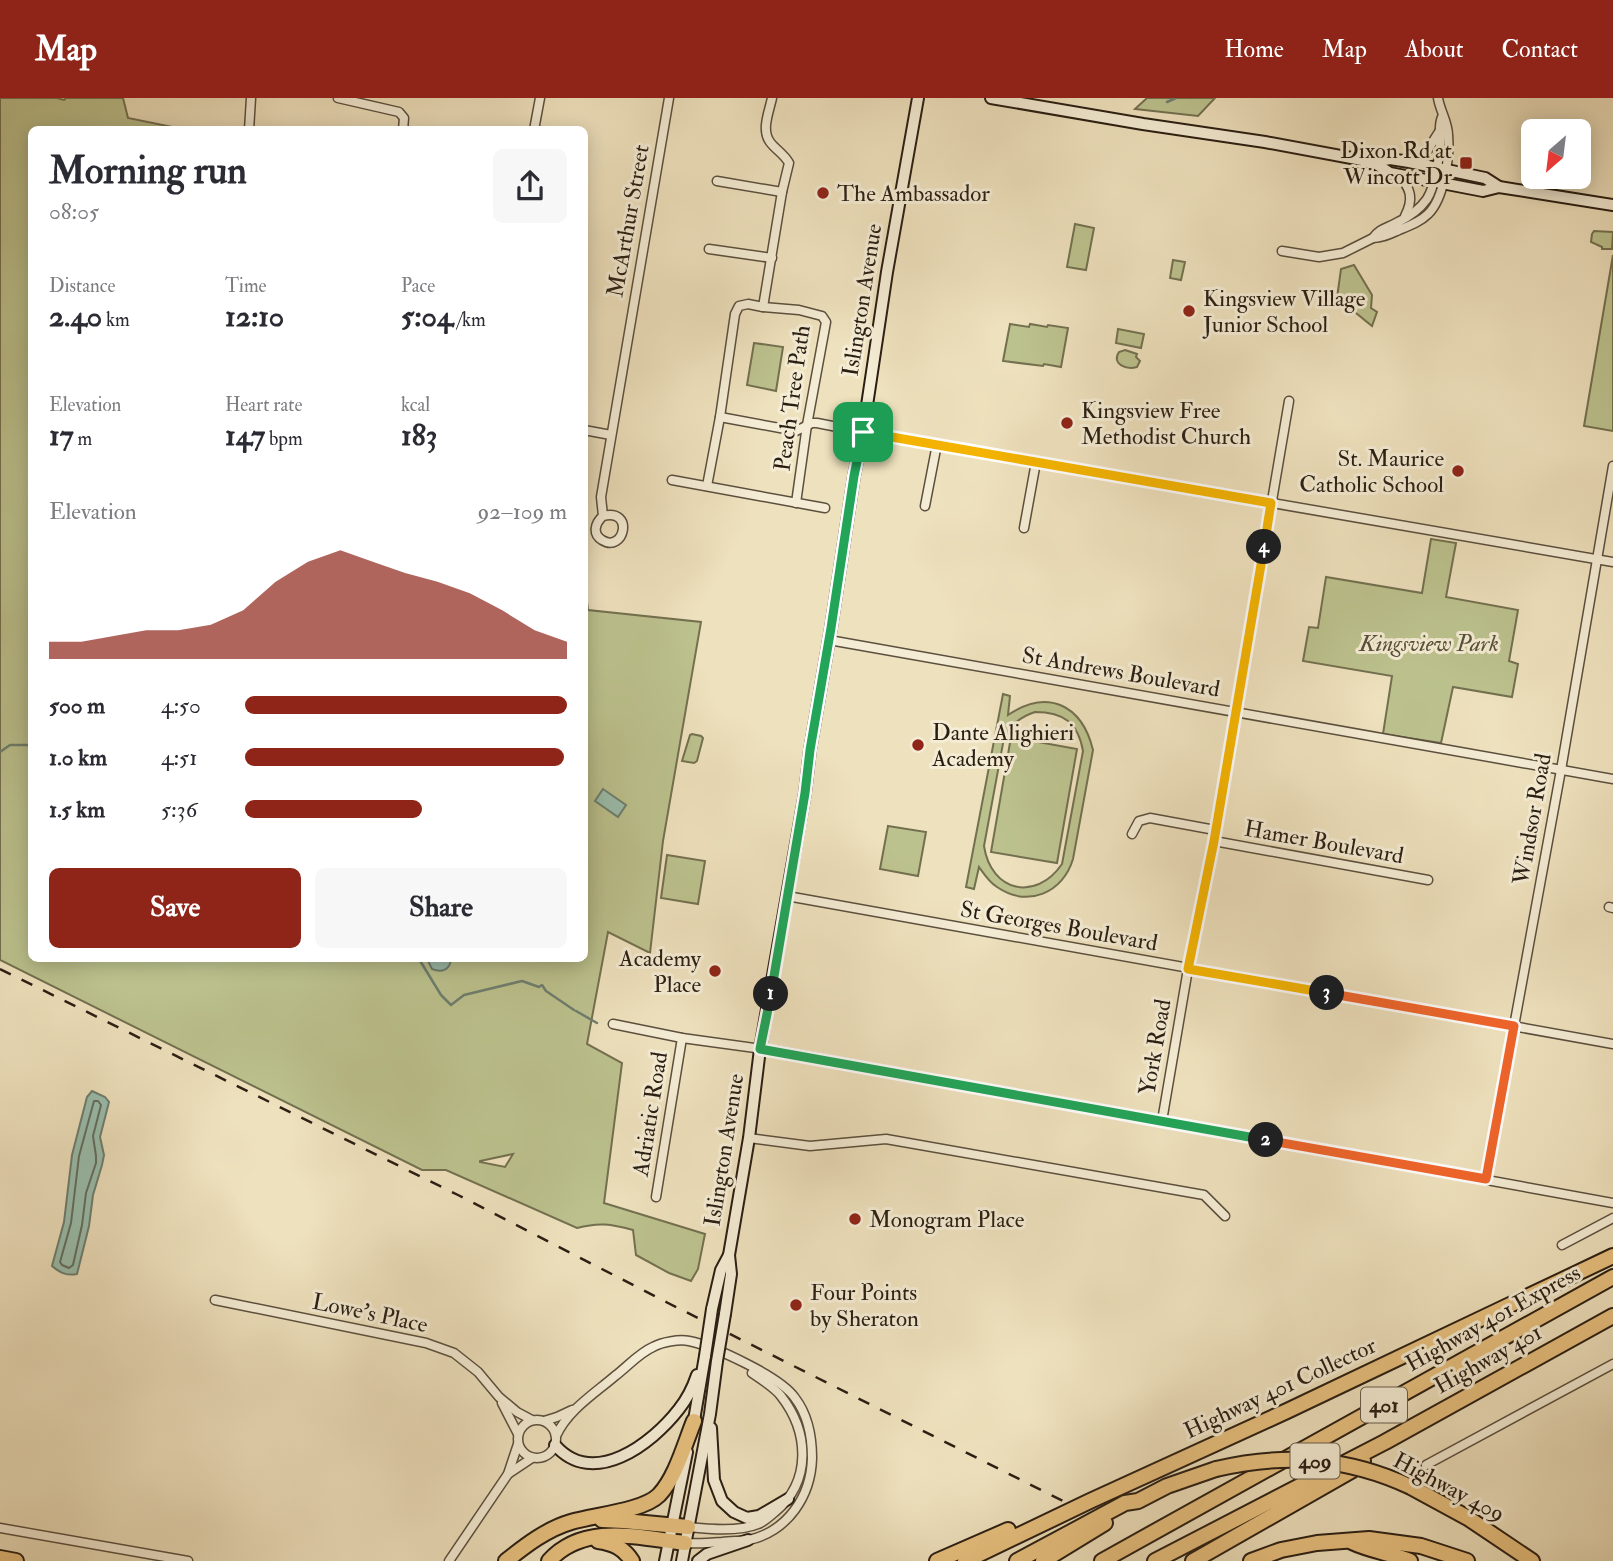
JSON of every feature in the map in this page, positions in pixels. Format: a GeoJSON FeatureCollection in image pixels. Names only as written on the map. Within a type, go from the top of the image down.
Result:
{"type":"FeatureCollection","features":[{"type":"Feature","properties":{"kind":"highway","name":"Highway 401 Collector"},"geometry":{"type":"LineString","coordinates":[[965,1561],[1613,1256]]}},
{"type":"Feature","properties":{"kind":"highway","name":"Highway 401 Express"},"geometry":{"type":"LineString","coordinates":[[1102,1561],[1613,1278]]}},
{"type":"Feature","properties":{"kind":"highway","name":"Highway 401"},"geometry":{"type":"LineString","coordinates":[[1385,1442],[1613,1316]]}},
{"type":"Feature","properties":{"kind":"highway"},"geometry":{"type":"LineString","coordinates":[[506,1561],[545,1533],[569,1522],[640,1506],[656,1497],[668,1482],[694,1421]]}},
{"type":"Feature","properties":{"kind":"highway","name":"401"},"geometry":{"type":"LineString","coordinates":[[1155,1561],[1385,1442]]}},
{"type":"Feature","properties":{"kind":"highway","name":"401"},"geometry":{"type":"LineString","coordinates":[[1192,1561],[1351,1471],[1385,1442]]}},
{"type":"Feature","properties":{"kind":"highway","name":"Highway 409"},"geometry":{"type":"LineString","coordinates":[[1138,1501],[1167,1486],[1242,1463],[1300,1460],[1332,1463],[1367,1470],[1411,1487],[1468,1518],[1532,1561]]}},
{"type":"Feature","properties":{"kind":"highway"},"geometry":{"type":"LineString","coordinates":[[1017,1561],[1125,1503],[1138,1501]]}},
{"type":"Feature","properties":{"kind":"highway"},"geometry":{"type":"LineString","coordinates":[[1043,1561],[1138,1501]]}},
{"type":"Feature","properties":{"kind":"highway"},"geometry":{"type":"LineString","coordinates":[[937,1561],[1045,1514],[1065,1513]]}},
{"type":"Feature","properties":{"kind":"highway"},"geometry":{"type":"LineString","coordinates":[[569,1522],[624,1521],[688,1527]]}},
{"type":"Feature","properties":{"kind":"highway"},"geometry":{"type":"LineString","coordinates":[[549,1561],[564,1547],[593,1537],[611,1535],[685,1544]]}},
{"type":"Feature","properties":{"kind":"highway"},"geometry":{"type":"LineString","coordinates":[[1251,1561],[1281,1550],[1317,1543],[1376,1539],[1421,1546],[1467,1561]]}},
{"type":"Feature","properties":{"kind":"highway"},"geometry":{"type":"LineString","coordinates":[[1348,1540],[1410,1561]]}},
{"type":"Feature","properties":{"kind":"highway"},"geometry":{"type":"LineString","coordinates":[[579,1541],[600,1541],[615,1545],[626,1552],[632,1561]]}},
{"type":"Feature","properties":{"kind":"highway"},"geometry":{"type":"LineString","coordinates":[[0,1558],[16,1561]]}},
{"type":"Feature","properties":{"kind":"main road","name":"Islington Avenue"},"geometry":{"type":"LineString","coordinates":[[682,1561],[710,1414],[731,1274],[729,1255],[749,1138],[760,1049],[805,793],[887,272],[918,98]]}},
{"type":"Feature","properties":{"kind":"main road"},"geometry":{"type":"LineString","coordinates":[[991,98],[1373,162],[1391,159],[1409,162],[1485,178],[1499,187]]}},
{"type":"Feature","properties":{"kind":"main road"},"geometry":{"type":"LineString","coordinates":[[1373,162],[1390,173],[1483,191],[1499,187],[1613,205]]}},
{"type":"Feature","properties":{"kind":"main road","name":"Islington Avenue"},"geometry":{"type":"LineString","coordinates":[[665,1561],[694,1421],[712,1310],[721,1270],[729,1255]]}},
{"type":"Feature","properties":{"kind":"main road"},"geometry":{"type":"LineString","coordinates":[[556,1440],[563,1454],[575,1462],[598,1464],[620,1458],[657,1434],[680,1408],[693,1386],[705,1356]]}},
{"type":"Feature","properties":{"kind":"main road"},"geometry":{"type":"LineString","coordinates":[[710,1414],[714,1480],[722,1501],[734,1512],[747,1518],[759,1516],[788,1499]]}},
{"type":"Feature","properties":{"kind":"main road"},"geometry":{"type":"LineString","coordinates":[[698,1561],[707,1554],[748,1540]]}},
{"type":"Feature","properties":{"kind":"street"},"geometry":{"type":"LineString","coordinates":[[249,126],[251,98]]}},
{"type":"Feature","properties":{"kind":"street"},"geometry":{"type":"LineString","coordinates":[[338,98],[399,111],[404,118],[403,126]]}},
{"type":"Feature","properties":{"kind":"street"},"geometry":{"type":"LineString","coordinates":[[535,126],[540,98]]}},
{"type":"Feature","properties":{"kind":"street","name":"McArthur Street"},"geometry":{"type":"LineString","coordinates":[[603,516],[600,502],[669,98]]}},
{"type":"Feature","properties":{"kind":"street"},"geometry":{"type":"LineString","coordinates":[[707,486],[735,314],[739,306],[748,304],[763,307],[789,163],[765,132],[772,98]]}},
{"type":"Feature","properties":{"kind":"street"},"geometry":{"type":"LineString","coordinates":[[1373,238],[1377,232],[1415,211],[1428,198],[1438,182],[1448,134],[1438,98]]}},
{"type":"Feature","properties":{"kind":"street"},"geometry":{"type":"LineString","coordinates":[[1441,169],[1442,117]]}},
{"type":"Feature","properties":{"kind":"street"},"geometry":{"type":"LineString","coordinates":[[1409,162],[1427,152],[1440,130]]}},
{"type":"Feature","properties":{"kind":"street"},"geometry":{"type":"LineString","coordinates":[[1398,175],[1408,186],[1411,195],[1410,204],[1402,220]]}},
{"type":"Feature","properties":{"kind":"street"},"geometry":{"type":"LineString","coordinates":[[716,181],[782,192]]}},
{"type":"Feature","properties":{"kind":"street"},"geometry":{"type":"LineString","coordinates":[[1282,251],[1320,257],[1343,253],[1373,238],[1381,238],[1414,224],[1428,214],[1440,196],[1438,182]]}},
{"type":"Feature","properties":{"kind":"street"},"geometry":{"type":"LineString","coordinates":[[709,249],[772,258]]}},
{"type":"Feature","properties":{"kind":"street","name":"Peach Tree Path"},"geometry":{"type":"LineString","coordinates":[[763,307],[799,310],[822,316],[826,322],[796,503]]}},
{"type":"Feature","properties":{"kind":"street","name":"York Road"},"geometry":{"type":"LineString","coordinates":[[1162,1121],[1188,969],[1214,841],[1289,401]]}},
{"type":"Feature","properties":{"kind":"street"},"geometry":{"type":"LineString","coordinates":[[720,417],[796,431],[817,423],[1613,562]]}},
{"type":"Feature","properties":{"kind":"street"},"geometry":{"type":"LineString","coordinates":[[588,431],[611,435]]}},
{"type":"Feature","properties":{"kind":"street"},"geometry":{"type":"LineString","coordinates":[[925,506],[937,444]]}},
{"type":"Feature","properties":{"kind":"street"},"geometry":{"type":"LineString","coordinates":[[1024,528],[1035,462]]}},
{"type":"Feature","properties":{"kind":"street","name":"Windsor Road"},"geometry":{"type":"LineString","coordinates":[[1486,1179],[1613,466]]}},
{"type":"Feature","properties":{"kind":"street"},"geometry":{"type":"LineString","coordinates":[[672,480],[825,509]]}},
{"type":"Feature","properties":{"kind":"street","name":"St Andrews Boulevard"},"geometry":{"type":"LineString","coordinates":[[829,640],[1613,779]]}},
{"type":"Feature","properties":{"kind":"street"},"geometry":{"type":"LineString","coordinates":[[1132,834],[1139,821],[1150,818],[1215,830]]}},
{"type":"Feature","properties":{"kind":"street","name":"Hamer Boulevard"},"geometry":{"type":"LineString","coordinates":[[1214,841],[1428,880]]}},
{"type":"Feature","properties":{"kind":"street","name":"St Georges Boulevard"},"geometry":{"type":"LineString","coordinates":[[787,897],[1613,1044]]}},
{"type":"Feature","properties":{"kind":"street"},"geometry":{"type":"LineString","coordinates":[[613,1024],[1613,1203]]}},
{"type":"Feature","properties":{"kind":"street","name":"Adriatic Road"},"geometry":{"type":"LineString","coordinates":[[656,1197],[682,1038]]}},
{"type":"Feature","properties":{"kind":"street"},"geometry":{"type":"LineString","coordinates":[[749,1138],[810,1146],[886,1139],[1204,1195],[1225,1216]]}},
{"type":"Feature","properties":{"kind":"street"},"geometry":{"type":"LineString","coordinates":[[1562,1245],[1613,1219]]}},
{"type":"Feature","properties":{"kind":"street","name":"Lowe's Place"},"geometry":{"type":"LineString","coordinates":[[215,1300],[426,1343],[454,1353],[478,1372],[499,1397],[532,1420]]}},
{"type":"Feature","properties":{"kind":"street"},"geometry":{"type":"LineString","coordinates":[[518,1444],[523,1453],[532,1458],[542,1458],[551,1453],[561,1425],[578,1407],[652,1347],[667,1342],[687,1340],[727,1354],[775,1380],[794,1396],[808,1424],[811,1470],[803,1497],[787,1519],[762,1536],[748,1540],[685,1544]]}},
{"type":"Feature","properties":{"kind":"street"},"geometry":{"type":"LineString","coordinates":[[688,1527],[712,1530],[758,1524],[788,1499],[795,1489],[802,1466],[800,1431],[790,1409],[779,1393],[727,1354]]}},
{"type":"Feature","properties":{"kind":"street"},"geometry":{"type":"LineString","coordinates":[[1426,1465],[1613,1364]]}},
{"type":"Feature","properties":{"kind":"street","name":"Lowe's Place"},"geometry":{"type":"LineString","coordinates":[[499,1397],[518,1434]]}},
{"type":"Feature","properties":{"kind":"street"},"geometry":{"type":"LineString","coordinates":[[449,1561],[508,1474],[518,1444],[518,1434],[523,1425],[532,1420],[544,1421],[557,1417],[578,1407]]}},
{"type":"Feature","properties":{"kind":"street"},"geometry":{"type":"LineString","coordinates":[[544,1421],[552,1427],[556,1440]]}},
{"type":"Feature","properties":{"kind":"street"},"geometry":{"type":"LineString","coordinates":[[508,1474],[532,1458]]}},
{"type":"Feature","properties":{"kind":"street"},"geometry":{"type":"LineString","coordinates":[[0,1528],[188,1561]]}},
{"type":"Feature","properties":{"kind":"green space"},"geometry":{"type":"Polygon","coordinates":[[[0,98],[123,98],[128,118],[167,126],[28,126],[28,962],[588,962],[588,610],[701,622],[663,841],[650,953],[608,932],[587,1044],[622,1063],[604,1203],[705,1234],[698,1269],[691,1281],[669,1273],[636,1255],[633,1230],[605,1224],[577,1228],[446,1170],[422,1170],[0,960],[0,98]],[[513,1154],[480,1161],[505,1167],[513,1154]]]}},
{"type":"Feature","properties":{"kind":"green space"},"geometry":{"type":"Polygon","coordinates":[[[1147,98],[1215,98],[1198,116],[1135,109],[1147,98]]]}},
{"type":"Feature","properties":{"kind":"green space"},"geometry":{"type":"Polygon","coordinates":[[[1075,224],[1094,228],[1086,270],[1067,267],[1075,224]]]}},
{"type":"Feature","properties":{"kind":"green space"},"geometry":{"type":"Polygon","coordinates":[[[1594,231],[1613,232],[1612,249],[1602,249],[1591,242],[1594,231]]]}},
{"type":"Feature","properties":{"kind":"green space"},"geometry":{"type":"Polygon","coordinates":[[[1613,255],[1613,431],[1584,426],[1613,255]]]}},
{"type":"Feature","properties":{"kind":"green space"},"geometry":{"type":"Polygon","coordinates":[[[1173,260],[1185,262],[1181,280],[1170,278],[1173,260]]]}},
{"type":"Feature","properties":{"kind":"green space"},"geometry":{"type":"Polygon","coordinates":[[[1354,265],[1372,295],[1371,308],[1377,312],[1372,326],[1351,309],[1336,305],[1341,269],[1354,265]]]}},
{"type":"Feature","properties":{"kind":"green space"},"geometry":{"type":"Polygon","coordinates":[[[1010,324],[1068,328],[1061,367],[1003,361],[1010,324]]]}},
{"type":"Feature","properties":{"kind":"green space"},"geometry":{"type":"Polygon","coordinates":[[[1118,329],[1144,334],[1141,348],[1116,343],[1118,329]]]}},
{"type":"Feature","properties":{"kind":"green space"},"geometry":{"type":"Polygon","coordinates":[[[754,343],[783,347],[776,391],[747,385],[754,343]]]}},
{"type":"Feature","properties":{"kind":"green space"},"geometry":{"type":"Polygon","coordinates":[[[1125,350],[1137,354],[1136,357],[1140,361],[1137,367],[1124,367],[1118,363],[1119,352],[1125,350]]]}},
{"type":"Feature","properties":{"kind":"green space","name":"Kingsview Park"},"geometry":{"type":"Polygon","coordinates":[[[1431,539],[1456,543],[1446,597],[1518,610],[1509,661],[1518,664],[1512,697],[1453,687],[1441,743],[1383,734],[1392,676],[1303,661],[1309,627],[1318,628],[1326,577],[1422,593],[1431,539]]]}},
{"type":"Feature","properties":{"kind":"green space"},"geometry":{"type":"Polygon","coordinates":[[[1003,694],[1010,696],[1008,715],[1023,707],[1050,702],[1072,712],[1088,734],[1093,750],[1073,859],[1068,871],[1053,888],[1032,896],[1009,893],[997,887],[979,867],[974,889],[966,887],[1003,694]],[[1035,712],[1021,719],[1004,738],[984,846],[988,862],[995,874],[1016,886],[1040,884],[1062,864],[1083,751],[1077,733],[1068,721],[1035,712]]]}},
{"type":"Feature","properties":{"kind":"green space"},"geometry":{"type":"Polygon","coordinates":[[[692,734],[703,738],[697,761],[694,763],[682,761],[692,734]]]}},
{"type":"Feature","properties":{"kind":"green space"},"geometry":{"type":"Polygon","coordinates":[[[1011,737],[1077,749],[1057,863],[991,852],[1011,737]]]}},
{"type":"Feature","properties":{"kind":"green space"},"geometry":{"type":"Polygon","coordinates":[[[888,826],[926,832],[918,876],[880,869],[888,826]]]}},
{"type":"Feature","properties":{"kind":"green space"},"geometry":{"type":"Polygon","coordinates":[[[667,855],[705,861],[698,904],[661,898],[667,855]]]}},
{"type":"Feature","properties":{"kind":"water"},"geometry":{"type":"Polygon","coordinates":[[[603,789],[626,805],[618,817],[595,801],[603,789]]]}},
{"type":"Feature","properties":{"kind":"water"},"geometry":{"type":"Polygon","coordinates":[[[428,962],[450,962],[445,970],[432,969],[428,962]]]}},
{"type":"Feature","properties":{"kind":"water"},"geometry":{"type":"Polygon","coordinates":[[[92,1091],[109,1102],[100,1137],[104,1155],[77,1274],[67,1274],[52,1266],[64,1222],[72,1155],[87,1097],[92,1091]]]}},
{"type":"Feature","properties":{"kind":"waterway"},"geometry":{"type":"LineString","coordinates":[[1167,102],[1176,98]]}},
{"type":"Feature","properties":{"kind":"waterway"},"geometry":{"type":"LineString","coordinates":[[0,752],[10,745],[28,745]]}},
{"type":"Feature","properties":{"kind":"waterway"},"geometry":{"type":"LineString","coordinates":[[421,962],[441,995],[451,1005],[464,995],[522,981],[539,987],[542,985],[546,991],[574,1010]]}},
{"type":"Feature","properties":{"kind":"waterway"},"geometry":{"type":"LineString","coordinates":[[576,1011],[597,1023]]}},
{"type":"Feature","properties":{"kind":"railway"},"geometry":{"type":"LineString","coordinates":[[0,969],[458,1195],[1063,1501]]}},
{"type":"Feature","properties":{"kind":"place","name":"Dixon Rd at Wincott Dr"},"geometry":{"type":"Point","coordinates":[1466,163]}},
{"type":"Feature","properties":{"kind":"place","name":"The Ambassador"},"geometry":{"type":"Point","coordinates":[823,193]}},
{"type":"Feature","properties":{"kind":"place","name":"Kingsview Village Junior School"},"geometry":{"type":"Point","coordinates":[1189,311]}},
{"type":"Feature","properties":{"kind":"place","name":"Kingsview Free Methodist Church"},"geometry":{"type":"Point","coordinates":[1067,423]}},
{"type":"Feature","properties":{"kind":"place","name":"St. Maurice Catholic School"},"geometry":{"type":"Point","coordinates":[1458,471]}},
{"type":"Feature","properties":{"kind":"place","name":"Dante Alighieri Academy"},"geometry":{"type":"Point","coordinates":[918,745]}},
{"type":"Feature","properties":{"kind":"place","name":"Academy Place"},"geometry":{"type":"Point","coordinates":[715,971]}},
{"type":"Feature","properties":{"kind":"place","name":"Monogram Place"},"geometry":{"type":"Point","coordinates":[855,1219]}},
{"type":"Feature","properties":{"kind":"place","name":"Four Points by Sheraton"},"geometry":{"type":"Point","coordinates":[796,1305]}},
{"type":"Feature","properties":{"kind":"route"},"geometry":{"type":"LineString","coordinates":[[863,432],[1271,503],[1214,841],[1188,969],[1514,1026],[1486,1179],[760,1049],[805,793],[863,432]]}}]}
